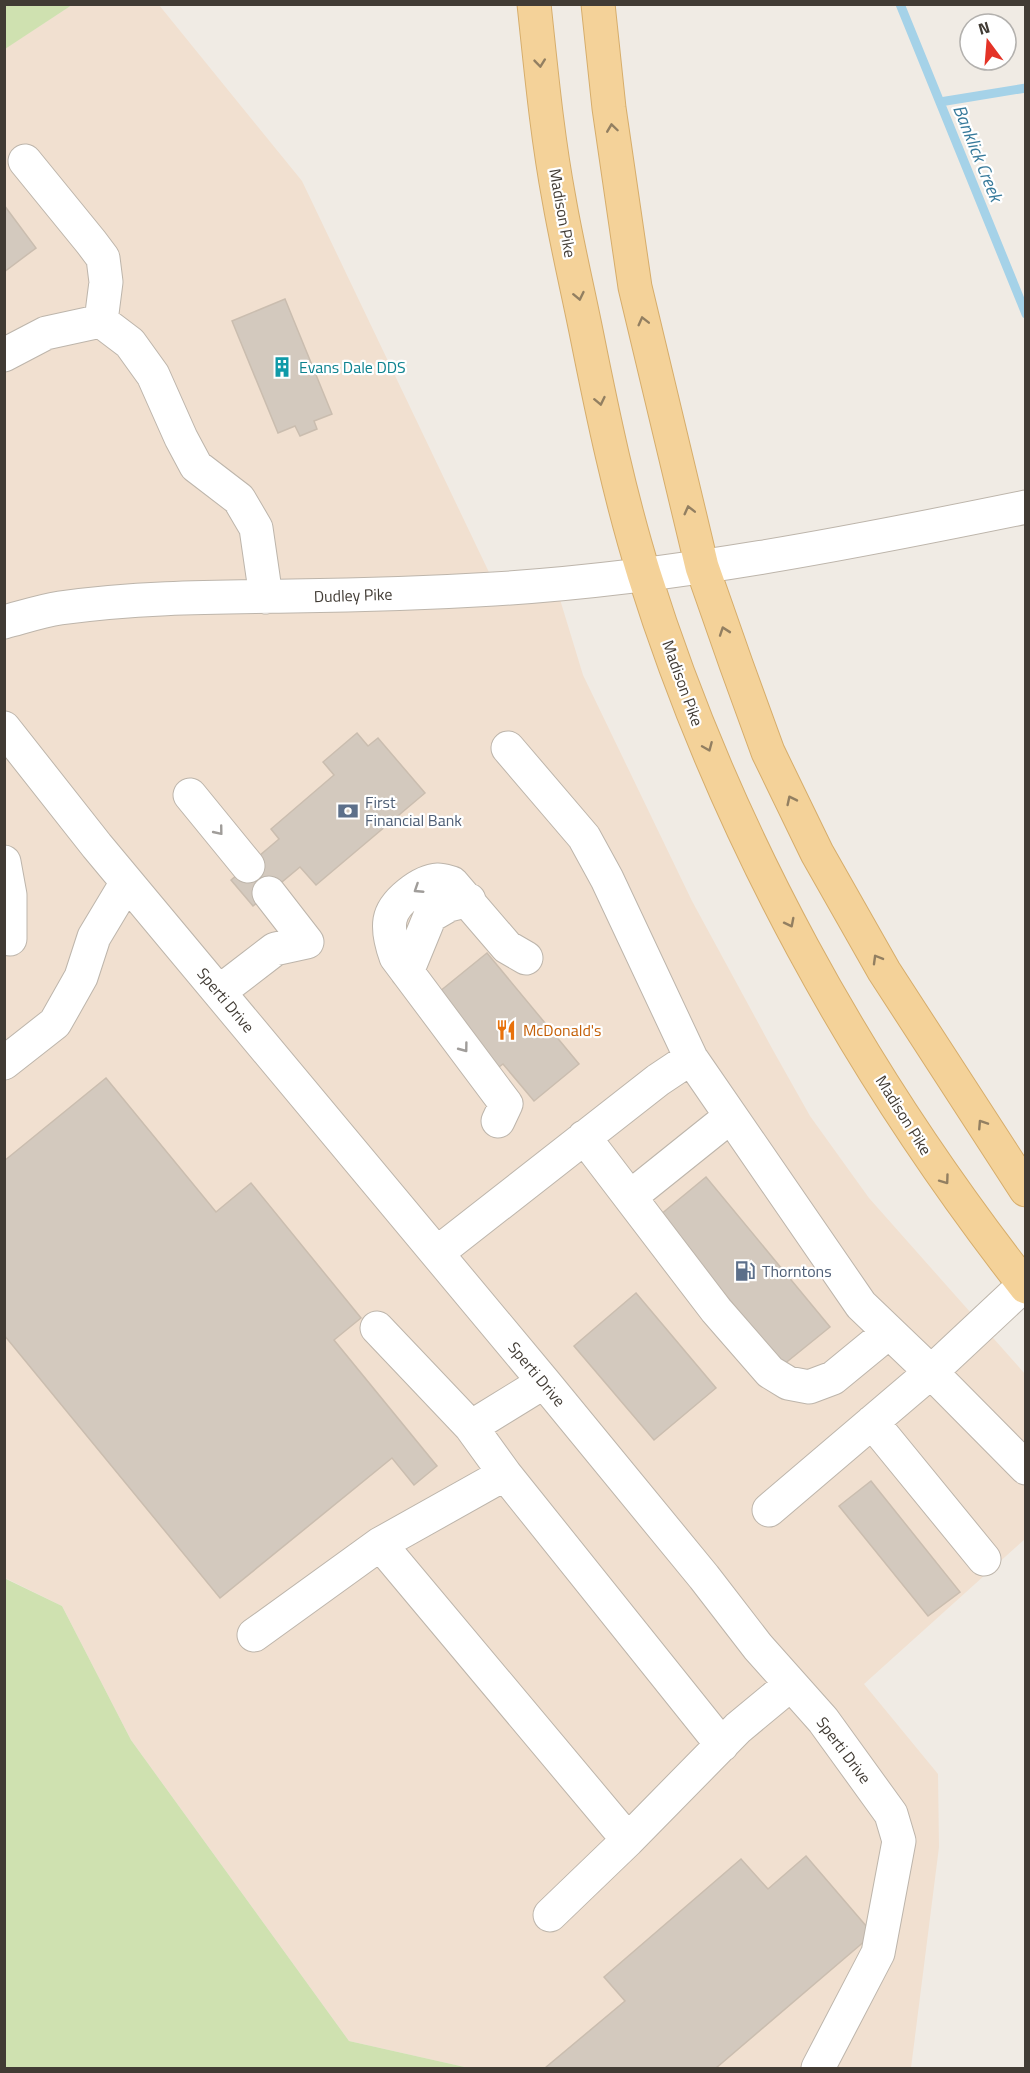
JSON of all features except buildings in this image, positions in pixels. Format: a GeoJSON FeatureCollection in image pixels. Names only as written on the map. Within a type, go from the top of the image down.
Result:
{"type":"FeatureCollection","features":[{"type":"Feature","properties":{"kind":"main road","name":"Madison Pike"},"geometry":{"type":"LineString","coordinates":[[534,4],[558,197],[607,433],[644,574],[693,712],[743,831],[820,981],[940,1173],[1025,1286]]}},
{"type":"Feature","properties":{"kind":"main road"},"geometry":{"type":"LineString","coordinates":[[598,4],[609,108],[635,286],[702,567],[768,752],[817,853],[884,971],[1026,1190]]}},
{"type":"Feature","properties":{"kind":"street"},"geometry":{"type":"LineString","coordinates":[[25,161],[103,258],[106,282],[101,321]]}},
{"type":"Feature","properties":{"kind":"street"},"geometry":{"type":"LineString","coordinates":[[4,355],[46,333],[101,321],[130,343],[153,375],[196,466],[239,499],[256,528],[266,597]]}},
{"type":"Feature","properties":{"kind":"street","name":"Dudley Pike"},"geometry":{"type":"LineString","coordinates":[[4,622],[58,609],[152,598],[266,597],[497,589],[644,574],[828,547],[1026,507]]}},
{"type":"Feature","properties":{"kind":"street","name":"Sperti Drive"},"geometry":{"type":"LineString","coordinates":[[4,728],[127,882],[704,1577],[758,1647],[823,1720],[891,1814],[899,1841],[878,1953],[818,2068]]}},
{"type":"Feature","properties":{"kind":"street"},"geometry":{"type":"LineString","coordinates":[[508,748],[584,837],[607,879],[691,1058],[861,1305],[1026,1468]]}},
{"type":"Feature","properties":{"kind":"street"},"geometry":{"type":"LineString","coordinates":[[190,795],[248,866]]}},
{"type":"Feature","properties":{"kind":"street"},"geometry":{"type":"LineString","coordinates":[[4,862],[10,895],[10,939]]}},
{"type":"Feature","properties":{"kind":"street"},"geometry":{"type":"LineString","coordinates":[[498,1121],[506,1104],[396,957],[391,941],[390,920],[397,905],[422,885],[440,880],[452,883],[507,946],[526,958]]}},
{"type":"Feature","properties":{"kind":"street"},"geometry":{"type":"LineString","coordinates":[[4,1063],[55,1023],[81,977],[94,937],[127,882]]}},
{"type":"Feature","properties":{"kind":"street"},"geometry":{"type":"LineString","coordinates":[[219,992],[274,949],[307,942],[269,893]]}},
{"type":"Feature","properties":{"kind":"street"},"geometry":{"type":"LineString","coordinates":[[436,1253],[658,1080],[691,1058]]}},
{"type":"Feature","properties":{"kind":"street"},"geometry":{"type":"LineString","coordinates":[[630,1197],[731,1116]]}},
{"type":"Feature","properties":{"kind":"street"},"geometry":{"type":"LineString","coordinates":[[584,1137],[716,1310],[770,1372],[788,1383],[809,1387],[833,1378],[889,1332]]}},
{"type":"Feature","properties":{"kind":"street"},"geometry":{"type":"LineString","coordinates":[[769,1510],[931,1372],[1025,1286]]}},
{"type":"Feature","properties":{"kind":"street"},"geometry":{"type":"LineString","coordinates":[[377,1328],[471,1427],[505,1474],[722,1745]]}},
{"type":"Feature","properties":{"kind":"street"},"geometry":{"type":"LineString","coordinates":[[471,1427],[544,1382]]}},
{"type":"Feature","properties":{"kind":"street"},"geometry":{"type":"LineString","coordinates":[[872,1422],[984,1559]]}},
{"type":"Feature","properties":{"kind":"street"},"geometry":{"type":"LineString","coordinates":[[254,1635],[380,1544],[505,1474]]}},
{"type":"Feature","properties":{"kind":"street"},"geometry":{"type":"LineString","coordinates":[[380,1544],[628,1840]]}},
{"type":"Feature","properties":{"kind":"street"},"geometry":{"type":"LineString","coordinates":[[550,1916],[722,1745],[790,1684]]}},
{"type":"Feature","properties":{"kind":"shaded area"},"geometry":{"type":"Polygon","coordinates":[[[72,5],[159,5],[302,181],[497,589],[555,583],[583,675],[692,901],[810,1116],[869,1198],[1025,1374],[1025,1539],[864,1684],[938,1774],[939,1847],[911,2068],[469,2068],[349,2041],[131,1740],[62,1606],[5,1578],[4,49],[72,5]]]}},
{"type":"Feature","properties":{"kind":"green space"},"geometry":{"type":"Polygon","coordinates":[[[5,4],[72,4],[72,5],[5,49],[5,4]]]}},
{"type":"Feature","properties":{"kind":"green space"},"geometry":{"type":"Polygon","coordinates":[[[4,1578],[62,1606],[131,1740],[349,2041],[469,2068],[5,2068],[4,1578]]]}},
{"type":"Feature","properties":{"kind":"waterway","name":"Banklick Creek"},"geometry":{"type":"LineString","coordinates":[[900,4],[1026,314]]}},
{"type":"Feature","properties":{"kind":"waterway"},"geometry":{"type":"LineString","coordinates":[[940,102],[1026,88]]}},
{"type":"Feature","properties":{"kind":"place","name":"Evans Dale DDS"},"geometry":{"type":"Point","coordinates":[282,367]}},
{"type":"Feature","properties":{"kind":"place","name":"First Financial Bank"},"geometry":{"type":"Point","coordinates":[348,811]}},
{"type":"Feature","properties":{"kind":"place","name":"McDonald's"},"geometry":{"type":"Point","coordinates":[506,1030]}},
{"type":"Feature","properties":{"kind":"place","name":"Thorntons"},"geometry":{"type":"Point","coordinates":[745,1271]}}]}
